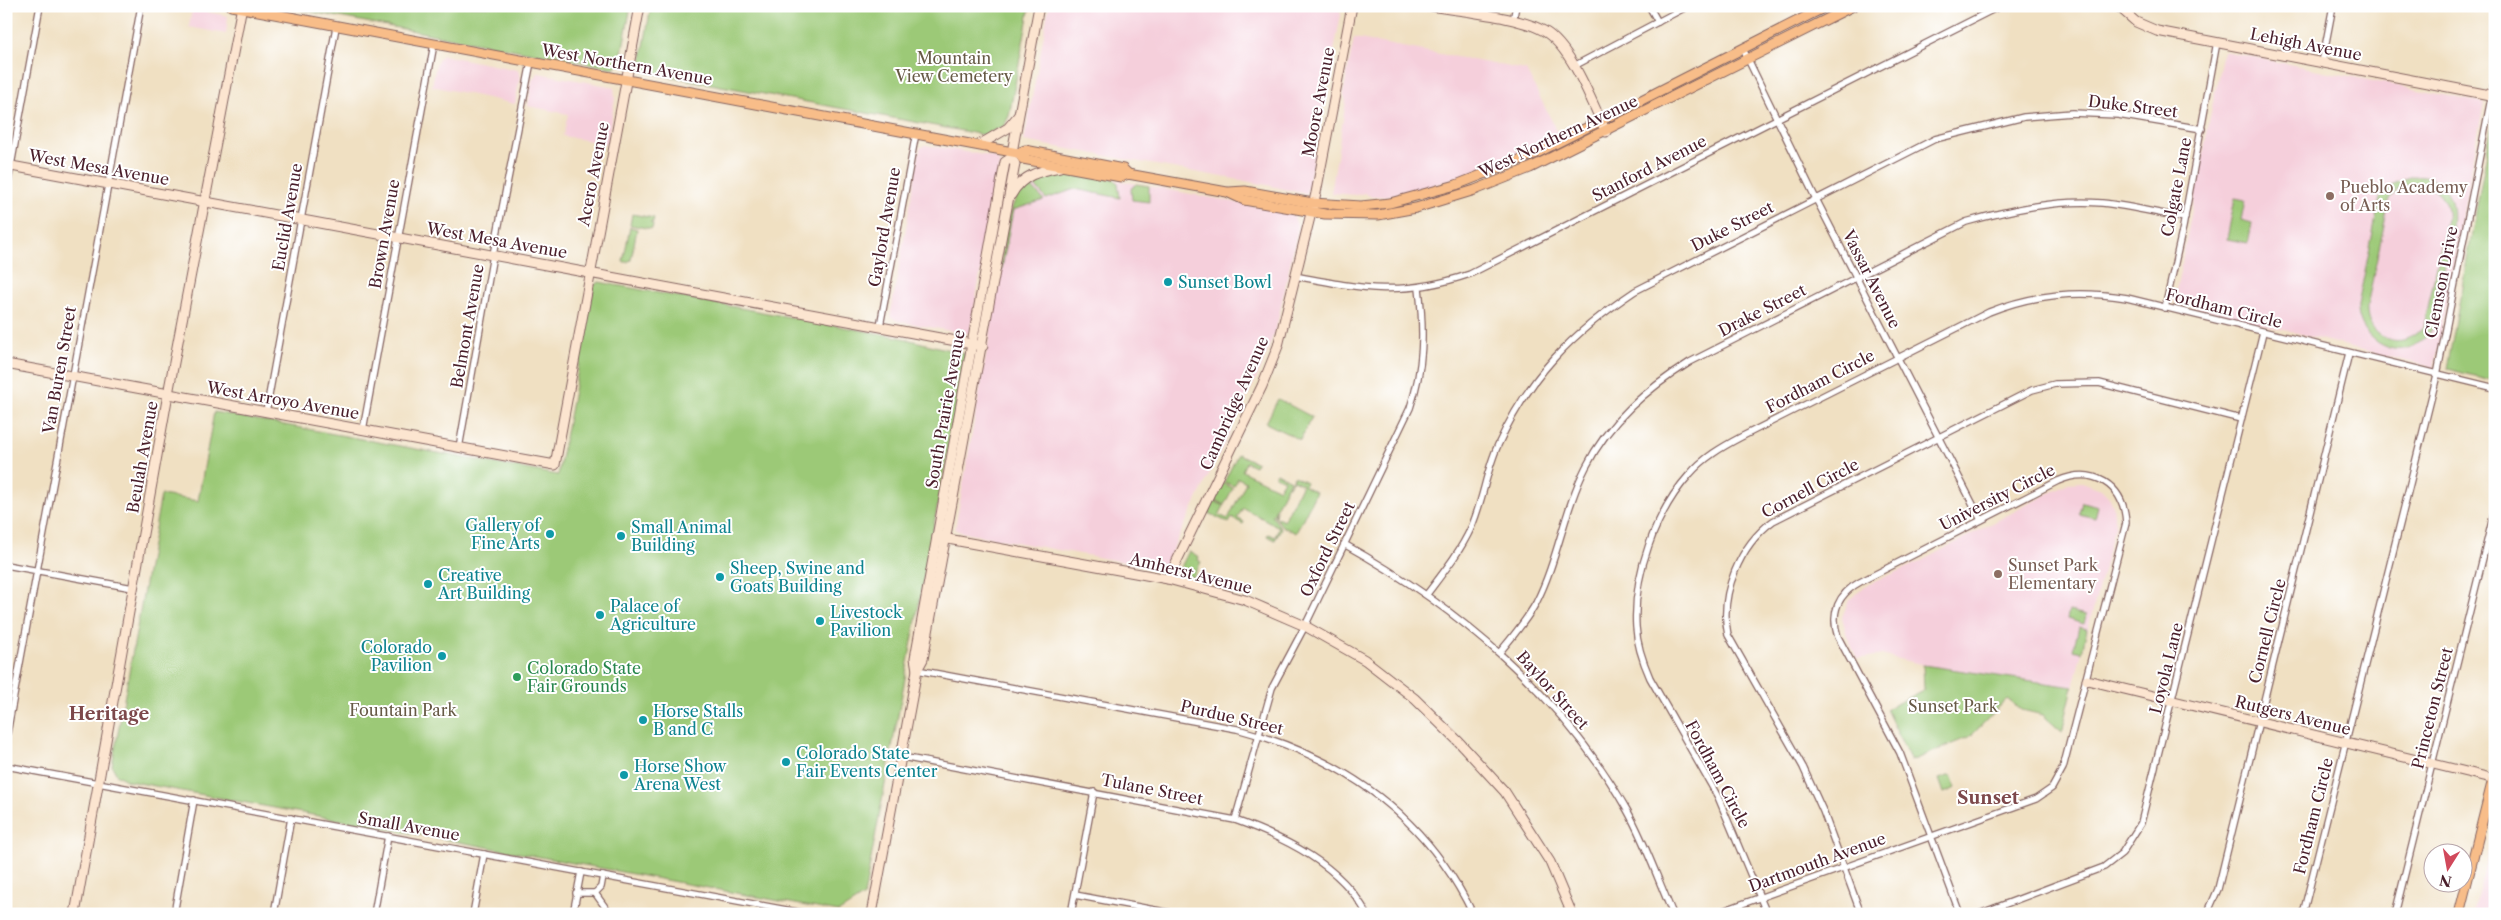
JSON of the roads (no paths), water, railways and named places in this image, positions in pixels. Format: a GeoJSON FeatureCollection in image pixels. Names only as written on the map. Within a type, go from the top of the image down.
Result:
{"type":"FeatureCollection","features":[{"type":"Feature","properties":{"kind":"main road","name":"West Northern Avenue"},"geometry":{"type":"LineString","coordinates":[[231,6],[979,145],[1014,154],[1023,159],[1122,177],[1128,174]]}},
{"type":"Feature","properties":{"kind":"main road","name":"West Northern Avenue"},"geometry":{"type":"LineString","coordinates":[[1312,208],[1388,203],[1415,197],[1496,171],[1601,121],[1827,6]]}},
{"type":"Feature","properties":{"kind":"main road","name":"West Northern Avenue"},"geometry":{"type":"LineString","coordinates":[[1014,154],[1025,150],[1123,169],[1128,174],[1227,192],[1244,200],[1312,208],[1355,216],[1378,214],[1435,203],[1502,181],[1606,132],[1853,6]]}},
{"type":"Feature","properties":{"kind":"main road"},"geometry":{"type":"LineString","coordinates":[[2460,914],[2494,776]]}},
{"type":"Feature","properties":{"kind":"street"},"geometry":{"type":"LineString","coordinates":[[6,193],[9,165],[40,6]]}},
{"type":"Feature","properties":{"kind":"street","name":"Van Buren Street"},"geometry":{"type":"LineString","coordinates":[[6,738],[141,6]]}},
{"type":"Feature","properties":{"kind":"street","name":"Acero Avenue"},"geometry":{"type":"LineString","coordinates":[[555,465],[640,6]]}},
{"type":"Feature","properties":{"kind":"street","name":"South Prairie Avenue"},"geometry":{"type":"LineString","coordinates":[[872,914],[917,670],[915,658],[983,346],[1015,164],[1014,154],[1020,113],[1039,6]]}},
{"type":"Feature","properties":{"kind":"street","name":"Moore Avenue"},"geometry":{"type":"LineString","coordinates":[[1312,208],[1352,6]]}},
{"type":"Feature","properties":{"kind":"street"},"geometry":{"type":"LineString","coordinates":[[1513,21],[1516,6]]}},
{"type":"Feature","properties":{"kind":"street"},"geometry":{"type":"LineString","coordinates":[[1649,6],[1658,22]]}},
{"type":"Feature","properties":{"kind":"street"},"geometry":{"type":"LineString","coordinates":[[1574,66],[1688,6]]}},
{"type":"Feature","properties":{"kind":"street","name":"Stanford Avenue"},"geometry":{"type":"LineString","coordinates":[[1295,276],[1365,289],[1419,288],[1470,274],[2000,6]]}},
{"type":"Feature","properties":{"kind":"street","name":"Lehigh Avenue"},"geometry":{"type":"LineString","coordinates":[[2118,6],[2136,22],[2156,31],[2493,96]]}},
{"type":"Feature","properties":{"kind":"street"},"geometry":{"type":"LineString","coordinates":[[2322,63],[2334,6]]}},
{"type":"Feature","properties":{"kind":"street","name":"Beulah Avenue"},"geometry":{"type":"LineString","coordinates":[[75,914],[168,394],[241,7]]}},
{"type":"Feature","properties":{"kind":"street"},"geometry":{"type":"LineString","coordinates":[[1438,7],[1513,21],[1545,31],[1564,50],[1574,66],[1606,132]]}},
{"type":"Feature","properties":{"kind":"street","name":"Euclid Avenue"},"geometry":{"type":"LineString","coordinates":[[266,412],[336,26]]}},
{"type":"Feature","properties":{"kind":"street","name":"Colgate Lane"},"geometry":{"type":"LineString","coordinates":[[2165,308],[2185,218],[2217,42]]}},
{"type":"Feature","properties":{"kind":"street","name":"Brown Avenue"},"geometry":{"type":"LineString","coordinates":[[363,430],[434,44]]}},
{"type":"Feature","properties":{"kind":"street","name":"Vassar Avenue"},"geometry":{"type":"LineString","coordinates":[[1743,49],[1816,199],[1981,520]]}},
{"type":"Feature","properties":{"kind":"street","name":"Belmont Avenue"},"geometry":{"type":"LineString","coordinates":[[459,448],[493,255],[531,62]]}},
{"type":"Feature","properties":{"kind":"street","name":"Clemson Drive"},"geometry":{"type":"LineString","coordinates":[[2437,375],[2495,78]]}},
{"type":"Feature","properties":{"kind":"street"},"geometry":{"type":"LineString","coordinates":[[979,145],[1008,128],[1020,113]]}},
{"type":"Feature","properties":{"kind":"street","name":"Duke Street"},"geometry":{"type":"LineString","coordinates":[[1427,594],[1461,547],[1472,527],[1497,446],[1511,420],[1548,363],[1571,339],[1600,314],[1635,292],[1935,139],[2024,117],[2072,113],[2118,115],[2202,129]]}},
{"type":"Feature","properties":{"kind":"street","name":"Gaylord Avenue"},"geometry":{"type":"LineString","coordinates":[[880,326],[916,133]]}},
{"type":"Feature","properties":{"kind":"street","name":"South Prairie Avenue"},"geometry":{"type":"LineString","coordinates":[[942,537],[972,344],[1005,162],[1014,154]]}},
{"type":"Feature","properties":{"kind":"street","name":"West Mesa Avenue"},"geometry":{"type":"LineString","coordinates":[[9,165],[983,346]]}},
{"type":"Feature","properties":{"kind":"street"},"geometry":{"type":"LineString","coordinates":[[1009,200],[1027,176],[1039,170],[1062,166]]}},
{"type":"Feature","properties":{"kind":"street","name":"Drake Street"},"geometry":{"type":"LineString","coordinates":[[1500,652],[1536,602],[1551,564],[1570,504],[1587,465],[1605,437],[1632,405],[1651,388],[1690,362],[1966,222],[2007,211],[2058,204],[2101,203],[2185,218]]}},
{"type":"Feature","properties":{"kind":"street","name":"Cambridge Avenue"},"geometry":{"type":"LineString","coordinates":[[1168,579],[1271,366],[1282,332],[1312,208]]}},
{"type":"Feature","properties":{"kind":"street","name":"Oxford Street"},"geometry":{"type":"LineString","coordinates":[[1235,820],[1272,688],[1305,626],[1405,422],[1417,389],[1424,342],[1419,288]]}},
{"type":"Feature","properties":{"kind":"street","name":"Fordham Circle"},"geometry":{"type":"LineString","coordinates":[[1767,914],[1718,797],[1658,694],[1643,662],[1638,645],[1636,615],[1643,569],[1655,533],[1668,503],[1677,489],[1702,462],[1741,437],[1989,312],[2031,298],[2051,294],[2088,293],[2128,298],[2495,388]]}},
{"type":"Feature","properties":{"kind":"street","name":"Loyola Lane"},"geometry":{"type":"LineString","coordinates":[[1979,914],[2104,867],[2122,853],[2141,823],[2263,332]]}},
{"type":"Feature","properties":{"kind":"street","name":"Cornell Circle"},"geometry":{"type":"LineString","coordinates":[[2207,914],[2218,889],[2350,353]]}},
{"type":"Feature","properties":{"kind":"street","name":"West Arroyo Avenue"},"geometry":{"type":"LineString","coordinates":[[6,364],[555,465]]}},
{"type":"Feature","properties":{"kind":"street","name":"Fordham Circle"},"geometry":{"type":"LineString","coordinates":[[2303,914],[2437,375]]}},
{"type":"Feature","properties":{"kind":"street","name":"Cornell Circle"},"geometry":{"type":"LineString","coordinates":[[1861,914],[1803,767],[1734,648],[1726,624],[1727,600],[1745,549],[1761,529],[1773,521],[2032,390],[2076,382],[2099,383],[2242,419]]}},
{"type":"Feature","properties":{"kind":"street","name":"University Circle"},"geometry":{"type":"LineString","coordinates":[[2079,475],[2098,478],[2107,483],[2120,497],[2126,523],[2063,768],[2052,788],[2036,799],[1930,836],[1916,792],[1900,753],[1838,637],[1834,619],[1839,600],[1851,587],[1981,520],[2058,481],[2079,475]]}},
{"type":"Feature","properties":{"kind":"street","name":"Princeton Street"},"geometry":{"type":"LineString","coordinates":[[2395,914],[2495,509]]}},
{"type":"Feature","properties":{"kind":"street","name":"Amherst Avenue"},"geometry":{"type":"LineString","coordinates":[[942,537],[1168,579],[1245,600],[1305,626],[1365,660],[1414,698],[1460,742],[1505,792],[1550,862],[1572,914]]}},
{"type":"Feature","properties":{"kind":"street","name":"Baylor Street"},"geometry":{"type":"LineString","coordinates":[[1344,544],[1427,594],[1500,652],[1561,716],[1593,756],[1628,811],[1673,914]]}},
{"type":"Feature","properties":{"kind":"street"},"geometry":{"type":"LineString","coordinates":[[6,565],[133,588]]}},
{"type":"Feature","properties":{"kind":"street","name":"Purdue Street"},"geometry":{"type":"LineString","coordinates":[[917,670],[1260,734],[1316,756],[1353,777],[1387,802],[1409,822],[1433,849],[1449,871],[1473,914]]}},
{"type":"Feature","properties":{"kind":"street","name":"Rutgers Avenue"},"geometry":{"type":"LineString","coordinates":[[2087,680],[2345,744],[2494,776]]}},
{"type":"Feature","properties":{"kind":"street","name":"Tulane Street"},"geometry":{"type":"LineString","coordinates":[[902,757],[1235,820],[1276,836],[1307,854],[1346,885],[1367,914]]}},
{"type":"Feature","properties":{"kind":"street","name":"Small Avenue"},"geometry":{"type":"LineString","coordinates":[[6,766],[808,914]]}},
{"type":"Feature","properties":{"kind":"street"},"geometry":{"type":"LineString","coordinates":[[1071,914],[1094,792]]}},
{"type":"Feature","properties":{"kind":"street"},"geometry":{"type":"LineString","coordinates":[[174,914],[194,800]]}},
{"type":"Feature","properties":{"kind":"street"},"geometry":{"type":"LineString","coordinates":[[274,914],[291,818]]}},
{"type":"Feature","properties":{"kind":"street"},"geometry":{"type":"LineString","coordinates":[[374,914],[388,836]]}},
{"type":"Feature","properties":{"kind":"street"},"geometry":{"type":"LineString","coordinates":[[1930,836],[1960,914]]}},
{"type":"Feature","properties":{"kind":"street","name":"Dartmouth Avenue"},"geometry":{"type":"LineString","coordinates":[[1714,914],[1930,836]]}},
{"type":"Feature","properties":{"kind":"street"},"geometry":{"type":"LineString","coordinates":[[473,914],[484,854]]}},
{"type":"Feature","properties":{"kind":"street"},"geometry":{"type":"LineString","coordinates":[[573,914],[580,872]]}},
{"type":"Feature","properties":{"kind":"street"},"geometry":{"type":"LineString","coordinates":[[576,893],[588,895],[595,893],[600,887],[603,876]]}},
{"type":"Feature","properties":{"kind":"street"},"geometry":{"type":"LineString","coordinates":[[595,893],[610,914]]}},
{"type":"Feature","properties":{"kind":"street"},"geometry":{"type":"LineString","coordinates":[[1075,895],[1176,914]]}},
{"type":"Feature","properties":{"kind":"place","name":"Pueblo Academy of Arts"},"geometry":{"type":"Point","coordinates":[2330,196]}},
{"type":"Feature","properties":{"kind":"place","name":"Sunset Bowl"},"geometry":{"type":"Point","coordinates":[1168,282]}},
{"type":"Feature","properties":{"kind":"place","name":"Gallery of Fine Arts"},"geometry":{"type":"Point","coordinates":[550,534]}},
{"type":"Feature","properties":{"kind":"place","name":"Small Animal Building"},"geometry":{"type":"Point","coordinates":[621,536]}},
{"type":"Feature","properties":{"kind":"place","name":"Sunset Park Elementary"},"geometry":{"type":"Point","coordinates":[1998,574]}},
{"type":"Feature","properties":{"kind":"place","name":"Sheep, Swine and Goats Building"},"geometry":{"type":"Point","coordinates":[720,577]}},
{"type":"Feature","properties":{"kind":"place","name":"Creative Art Building"},"geometry":{"type":"Point","coordinates":[428,584]}},
{"type":"Feature","properties":{"kind":"place","name":"Palace of Agriculture"},"geometry":{"type":"Point","coordinates":[600,615]}},
{"type":"Feature","properties":{"kind":"place","name":"Livestock Pavilion"},"geometry":{"type":"Point","coordinates":[820,621]}},
{"type":"Feature","properties":{"kind":"place","name":"Colorado Pavilion"},"geometry":{"type":"Point","coordinates":[442,656]}},
{"type":"Feature","properties":{"kind":"place","name":"Colorado State Fair Grounds"},"geometry":{"type":"Point","coordinates":[517,677]}},
{"type":"Feature","properties":{"kind":"place","name":"Horse Stalls B and C"},"geometry":{"type":"Point","coordinates":[643,720]}},
{"type":"Feature","properties":{"kind":"place","name":"Colorado State Fair Events Center"},"geometry":{"type":"Point","coordinates":[786,762]}},
{"type":"Feature","properties":{"kind":"place","name":"Horse Show Arena West"},"geometry":{"type":"Point","coordinates":[624,775]}},
{"type":"Feature","properties":{"kind":"district","name":"Heritage"},"geometry":{"type":"Point","coordinates":[109,714]}},
{"type":"Feature","properties":{"kind":"district","name":"Sunset"},"geometry":{"type":"Point","coordinates":[1988,798]}},
{"type":"Feature","properties":{"kind":"park label","name":"Mountain View Cemetery"},"geometry":{"type":"Point","coordinates":[954,67]}},
{"type":"Feature","properties":{"kind":"park label","name":"Sunset Park"},"geometry":{"type":"Point","coordinates":[1953,706]}},
{"type":"Feature","properties":{"kind":"park label","name":"Fountain Park"},"geometry":{"type":"Point","coordinates":[403,710]}}]}
